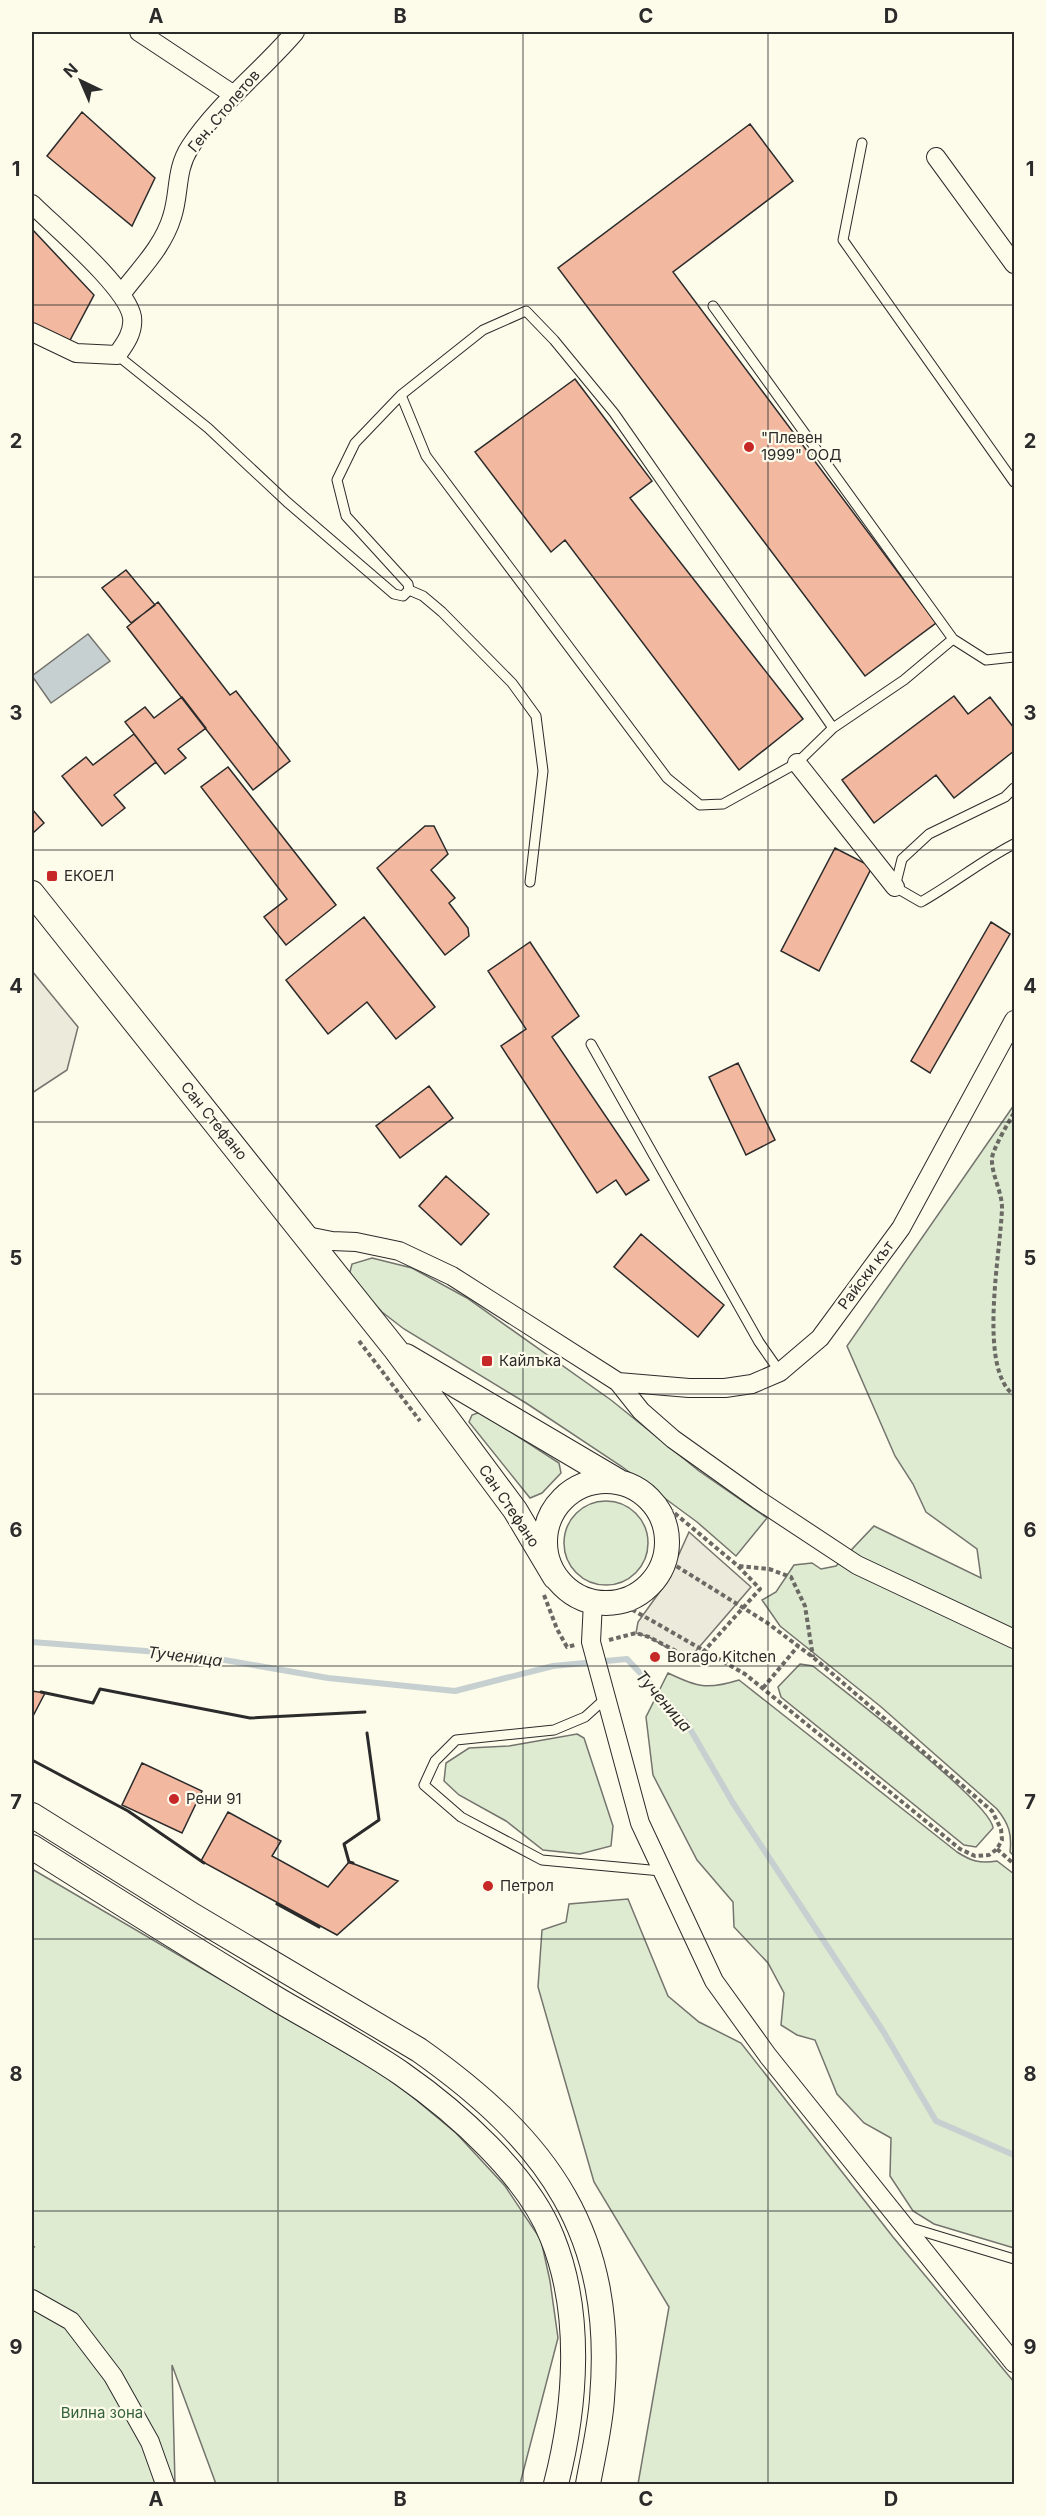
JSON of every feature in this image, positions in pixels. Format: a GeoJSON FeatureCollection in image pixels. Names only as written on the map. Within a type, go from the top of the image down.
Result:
{"type":"FeatureCollection","features":[{"type":"Feature","properties":{"kind":"main road","name":"Сан Стефано"},"geometry":{"type":"LineString","coordinates":[[32,893],[396,1350],[515,1510],[547,1581]]}},
{"type":"Feature","properties":{"kind":"main road","name":"Сан Стефано"},"geometry":{"type":"LineString","coordinates":[[396,1350],[619,1482]]}},
{"type":"Feature","properties":{"kind":"main road"},"geometry":{"type":"LineString","coordinates":[[600,1480],[619,1482],[635,1487],[659,1510],[666,1534],[665,1559],[648,1586],[634,1596],[619,1602],[593,1602],[547,1581],[544,1543],[547,1524],[555,1508],[567,1494],[583,1485],[600,1480]]}},
{"type":"Feature","properties":{"kind":"main road"},"geometry":{"type":"LineString","coordinates":[[32,1815],[202,1921],[419,2050],[487,2104],[543,2163],[560,2187],[585,2236],[603,2329],[602,2402],[588,2484]]}},
{"type":"Feature","properties":{"kind":"main road"},"geometry":{"type":"LineString","coordinates":[[32,1847],[186,1944],[400,2073],[475,2133],[518,2182],[552,2235],[569,2298],[573,2354],[571,2387],[556,2484]]}},
{"type":"Feature","properties":{"kind":"street"},"geometry":{"type":"LineString","coordinates":[[139,32],[234,95]]}},
{"type":"Feature","properties":{"kind":"street","name":"Ген. Столетов"},"geometry":{"type":"LineString","coordinates":[[122,293],[162,242],[173,216],[178,173],[190,147],[234,95],[295,32]]}},
{"type":"Feature","properties":{"kind":"street"},"geometry":{"type":"LineString","coordinates":[[936,157],[1014,264]]}},
{"type":"Feature","properties":{"kind":"street"},"geometry":{"type":"LineString","coordinates":[[32,204],[122,293],[132,317],[129,339],[117,355],[76,353],[32,332]]}},
{"type":"Feature","properties":{"kind":"street"},"geometry":{"type":"LineString","coordinates":[[797,763],[895,887]]}},
{"type":"Feature","properties":{"kind":"street","name":"Райски кът"},"geometry":{"type":"LineString","coordinates":[[618,1382],[725,1388],[752,1384],[780,1372],[820,1338],[901,1228],[1014,1020]]}},
{"type":"Feature","properties":{"kind":"street"},"geometry":{"type":"LineString","coordinates":[[307,1236],[333,1241],[356,1242],[399,1251],[428,1262],[618,1382],[642,1411],[673,1439],[857,1566],[1014,1639]]}},
{"type":"Feature","properties":{"kind":"street"},"geometry":{"type":"LineString","coordinates":[[593,1602],[592,1646],[640,1823],[714,1981],[768,2056],[1014,2362]]}},
{"type":"Feature","properties":{"kind":"street"},"geometry":{"type":"LineString","coordinates":[[32,2299],[71,2321],[113,2376],[150,2442],[165,2484]]}},
{"type":"Feature","properties":{"kind":"lane"},"geometry":{"type":"LineString","coordinates":[[862,143],[843,240],[1014,482]]}},
{"type":"Feature","properties":{"kind":"lane"},"geometry":{"type":"LineString","coordinates":[[713,306],[953,639],[986,660],[1014,657]]}},
{"type":"Feature","properties":{"kind":"lane"},"geometry":{"type":"LineString","coordinates":[[409,590],[408,584],[346,516],[337,480],[355,443],[401,395],[483,330],[526,311],[554,340],[614,413],[833,728]]}},
{"type":"Feature","properties":{"kind":"lane"},"geometry":{"type":"LineString","coordinates":[[117,355],[208,428],[287,502],[394,594],[403,596],[409,590]]}},
{"type":"Feature","properties":{"kind":"lane"},"geometry":{"type":"LineString","coordinates":[[401,395],[426,456],[667,778],[700,805],[723,804],[797,763],[833,728],[903,680],[953,639]]}},
{"type":"Feature","properties":{"kind":"lane"},"geometry":{"type":"LineString","coordinates":[[409,590],[423,596],[442,612],[512,683],[536,716],[543,771],[530,882]]}},
{"type":"Feature","properties":{"kind":"lane"},"geometry":{"type":"LineString","coordinates":[[1014,788],[1005,797],[929,834],[902,860],[895,887],[921,902],[946,888],[985,859],[1014,844]]}},
{"type":"Feature","properties":{"kind":"lane"},"geometry":{"type":"LineString","coordinates":[[591,1044],[759,1342],[780,1372]]}},
{"type":"Feature","properties":{"kind":"lane"},"geometry":{"type":"LineString","coordinates":[[606,1698],[585,1717],[554,1730],[456,1740],[435,1761],[424,1785],[461,1816],[542,1860],[661,1871]]}},
{"type":"Feature","properties":{"kind":"lane"},"geometry":{"type":"LineString","coordinates":[[904,2226],[986,2253],[1014,2259]]}},
{"type":"Feature","properties":{"kind":"path"},"geometry":{"type":"LineString","coordinates":[[1014,1113],[992,1157],[1002,1205],[993,1323],[996,1356],[1006,1389],[1014,1395]]}},
{"type":"Feature","properties":{"kind":"path"},"geometry":{"type":"LineString","coordinates":[[355,1336],[420,1422]]}},
{"type":"Feature","properties":{"kind":"path"},"geometry":{"type":"LineString","coordinates":[[547,1581],[556,1629],[567,1647],[592,1646],[636,1633],[649,1637],[688,1660],[695,1661],[760,1589],[738,1566],[672,1511],[659,1510]]}},
{"type":"Feature","properties":{"kind":"path"},"geometry":{"type":"LineString","coordinates":[[619,1602],[704,1650],[763,1688],[960,1849],[975,1856],[988,1855],[997,1849],[1002,1840],[1001,1829],[992,1811],[814,1658],[742,1607],[665,1559]]}},
{"type":"Feature","properties":{"kind":"path"},"geometry":{"type":"LineString","coordinates":[[738,1566],[769,1569],[791,1577],[805,1606],[814,1658]]}},
{"type":"Feature","properties":{"kind":"path"},"geometry":{"type":"LineString","coordinates":[[763,1688],[798,1646]]}},
{"type":"Feature","properties":{"kind":"path"},"geometry":{"type":"LineString","coordinates":[[997,1849],[1014,1864]]}},
{"type":"Feature","properties":{"kind":"green space"},"geometry":{"type":"Polygon","coordinates":[[[1014,1105],[1014,1856],[1010,1852],[1009,1829],[997,1809],[880,1706],[780,1626],[762,1600],[776,1592],[794,1565],[812,1563],[821,1569],[836,1566],[874,1526],[981,1578],[977,1549],[926,1512],[913,1484],[895,1456],[847,1346],[1014,1105]]]}},
{"type":"Feature","properties":{"kind":"green space"},"geometry":{"type":"Polygon","coordinates":[[[372,1258],[412,1268],[467,1298],[611,1400],[699,1471],[767,1518],[736,1556],[697,1522],[621,1466],[526,1403],[404,1329],[382,1312],[349,1276],[352,1264],[372,1258]]]}},
{"type":"Feature","properties":{"kind":"green space"},"geometry":{"type":"Polygon","coordinates":[[[480,1412],[559,1463],[561,1473],[542,1493],[530,1498],[469,1422],[472,1415],[480,1412]]]}},
{"type":"Feature","properties":{"kind":"green space"},"geometry":{"type":"Polygon","coordinates":[[[606,1501],[629,1508],[641,1520],[648,1543],[641,1566],[629,1578],[606,1585],[583,1578],[571,1566],[564,1543],[571,1520],[583,1508],[606,1501]]]}},
{"type":"Feature","properties":{"kind":"green space"},"geometry":{"type":"Polygon","coordinates":[[[800,1664],[813,1666],[913,1746],[968,1795],[986,1815],[993,1828],[976,1847],[964,1845],[781,1697],[778,1687],[800,1664]]]}},
{"type":"Feature","properties":{"kind":"green space"},"geometry":{"type":"Polygon","coordinates":[[[668,1673],[695,1684],[710,1686],[739,1680],[957,1852],[976,1861],[997,1861],[1014,1874],[1014,2248],[934,2224],[913,2211],[890,2176],[891,2138],[864,2123],[837,2094],[815,2040],[797,2035],[781,2025],[784,1993],[768,1963],[734,1927],[733,1902],[697,1860],[653,1775],[646,1717],[668,1673]]]}},
{"type":"Feature","properties":{"kind":"green space"},"geometry":{"type":"Polygon","coordinates":[[[577,1734],[584,1738],[613,1826],[611,1846],[580,1854],[543,1850],[506,1821],[459,1795],[444,1781],[446,1763],[469,1748],[509,1746],[577,1734]]]}},
{"type":"Feature","properties":{"kind":"green space","name":"Вилна зона"},"geometry":{"type":"Polygon","coordinates":[[[32,1869],[392,2080],[456,2133],[505,2186],[541,2240],[550,2281],[558,2338],[520,2484],[216,2484],[172,2365],[175,2484],[32,2484],[32,2247],[35,2247],[32,2246],[32,1869]]]}},
{"type":"Feature","properties":{"kind":"green space"},"geometry":{"type":"Polygon","coordinates":[[[628,1899],[668,1996],[699,2022],[741,2043],[893,2237],[1014,2382],[1014,2484],[638,2484],[669,2307],[594,2182],[538,1987],[542,1930],[566,1922],[569,1904],[628,1899]]]}},
{"type":"Feature","properties":{"kind":"shaded area"},"geometry":{"type":"Polygon","coordinates":[[[88,634],[110,661],[51,703],[32,676],[88,634]]]}},
{"type":"Feature","properties":{"kind":"shaded area"},"geometry":{"type":"Polygon","coordinates":[[[32,971],[78,1027],[67,1070],[32,1093],[32,971]]]}},
{"type":"Feature","properties":{"kind":"shaded area"},"geometry":{"type":"Polygon","coordinates":[[[689,1532],[751,1587],[688,1660],[649,1637],[636,1633],[638,1622],[666,1583],[689,1532]]]}},
{"type":"Feature","properties":{"kind":"building"},"geometry":{"type":"Polygon","coordinates":[[[82,112],[155,178],[132,226],[47,156],[82,112]]]}},
{"type":"Feature","properties":{"kind":"building","name":"\"Плевен 1999\" ООД"},"geometry":{"type":"Polygon","coordinates":[[[750,124],[793,181],[673,272],[936,623],[865,676],[558,268],[750,124]]]}},
{"type":"Feature","properties":{"kind":"building"},"geometry":{"type":"Polygon","coordinates":[[[32,229],[94,295],[68,344],[32,325],[32,229]]]}},
{"type":"Feature","properties":{"kind":"building"},"geometry":{"type":"Polygon","coordinates":[[[575,379],[652,481],[630,498],[803,719],[739,770],[565,540],[551,552],[475,452],[575,379]]]}},
{"type":"Feature","properties":{"kind":"building"},"geometry":{"type":"Polygon","coordinates":[[[126,570],[155,605],[131,623],[102,588],[126,570]]]}},
{"type":"Feature","properties":{"kind":"building"},"geometry":{"type":"Polygon","coordinates":[[[158,602],[230,695],[236,691],[290,761],[253,790],[127,627],[158,602]]]}},
{"type":"Feature","properties":{"kind":"building"},"geometry":{"type":"Polygon","coordinates":[[[954,696],[968,714],[990,697],[1014,728],[1014,751],[954,798],[936,775],[874,823],[842,780],[954,696]]]}},
{"type":"Feature","properties":{"kind":"building"},"geometry":{"type":"Polygon","coordinates":[[[182,697],[206,728],[178,749],[186,758],[165,774],[125,722],[145,707],[154,718],[182,697]]]}},
{"type":"Feature","properties":{"kind":"building"},"geometry":{"type":"Polygon","coordinates":[[[134,734],[156,762],[114,795],[125,808],[102,826],[62,776],[86,757],[93,765],[134,734]]]}},
{"type":"Feature","properties":{"kind":"building"},"geometry":{"type":"Polygon","coordinates":[[[228,767],[336,905],[286,945],[264,917],[287,899],[201,787],[228,767]]]}},
{"type":"Feature","properties":{"kind":"building"},"geometry":{"type":"Polygon","coordinates":[[[32,809],[44,823],[33,833],[32,832],[32,809]]]}},
{"type":"Feature","properties":{"kind":"building"},"geometry":{"type":"Polygon","coordinates":[[[425,826],[434,826],[448,854],[431,870],[455,898],[449,903],[468,928],[469,936],[445,955],[377,868],[425,826]]]}},
{"type":"Feature","properties":{"kind":"building"},"geometry":{"type":"Polygon","coordinates":[[[835,848],[872,867],[819,971],[781,951],[835,848]]]}},
{"type":"Feature","properties":{"kind":"building"},"geometry":{"type":"Polygon","coordinates":[[[364,917],[435,1007],[396,1039],[367,1002],[328,1034],[286,980],[364,917]]]}},
{"type":"Feature","properties":{"kind":"building"},"geometry":{"type":"Polygon","coordinates":[[[991,922],[1010,934],[930,1073],[911,1061],[991,922]]]}},
{"type":"Feature","properties":{"kind":"building"},"geometry":{"type":"Polygon","coordinates":[[[530,942],[579,1016],[552,1037],[649,1180],[626,1195],[616,1180],[597,1193],[501,1046],[526,1029],[488,971],[530,942]]]}},
{"type":"Feature","properties":{"kind":"building"},"geometry":{"type":"Polygon","coordinates":[[[738,1063],[775,1140],[746,1155],[709,1077],[738,1063]]]}},
{"type":"Feature","properties":{"kind":"building"},"geometry":{"type":"Polygon","coordinates":[[[429,1086],[453,1118],[400,1158],[376,1126],[429,1086]]]}},
{"type":"Feature","properties":{"kind":"building"},"geometry":{"type":"Polygon","coordinates":[[[446,1176],[489,1214],[461,1245],[419,1206],[446,1176]]]}},
{"type":"Feature","properties":{"kind":"building"},"geometry":{"type":"Polygon","coordinates":[[[641,1234],[724,1305],[698,1337],[614,1267],[641,1234]]]}},
{"type":"Feature","properties":{"kind":"building"},"geometry":{"type":"Polygon","coordinates":[[[32,1691],[45,1693],[32,1718],[32,1691]]]}},
{"type":"Feature","properties":{"kind":"building"},"geometry":{"type":"Polygon","coordinates":[[[142,1763],[202,1791],[182,1833],[122,1805],[142,1763]]]}},
{"type":"Feature","properties":{"kind":"building"},"geometry":{"type":"Polygon","coordinates":[[[228,1812],[281,1841],[272,1856],[328,1887],[349,1862],[398,1881],[337,1935],[201,1861],[228,1812]]]}},
{"type":"Feature","properties":{"kind":"waterway","name":"Тученица"},"geometry":{"type":"LineString","coordinates":[[32,1642],[196,1655],[328,1678],[455,1691],[553,1666],[627,1659],[686,1722],[733,1803],[883,2031],[936,2121],[1014,2155]]}},
{"type":"Feature","properties":{"kind":"wall"},"geometry":{"type":"LineString","coordinates":[[41,1692],[93,1703],[100,1689],[250,1718],[365,1712]]}},
{"type":"Feature","properties":{"kind":"wall"},"geometry":{"type":"LineString","coordinates":[[353,1863],[349,1862],[344,1844],[379,1820],[367,1733]]}},
{"type":"Feature","properties":{"kind":"wall"},"geometry":{"type":"LineString","coordinates":[[32,1760],[128,1811],[204,1863]]}},
{"type":"Feature","properties":{"kind":"wall"},"geometry":{"type":"LineString","coordinates":[[277,1904],[319,1927]]}},
{"type":"Feature","properties":{"kind":"place","name":"\"Плевен 1999\" ООД"},"geometry":{"type":"Point","coordinates":[749,447]}},
{"type":"Feature","properties":{"kind":"place","name":"ЕКОЕЛ"},"geometry":{"type":"Point","coordinates":[52,876]}},
{"type":"Feature","properties":{"kind":"place","name":"Кайлъка"},"geometry":{"type":"Point","coordinates":[487,1361]}},
{"type":"Feature","properties":{"kind":"place","name":"Borago Kitchen"},"geometry":{"type":"Point","coordinates":[655,1657]}},
{"type":"Feature","properties":{"kind":"place","name":"Рени 91"},"geometry":{"type":"Point","coordinates":[174,1799]}},
{"type":"Feature","properties":{"kind":"place","name":"Петрол"},"geometry":{"type":"Point","coordinates":[488,1886]}}]}
